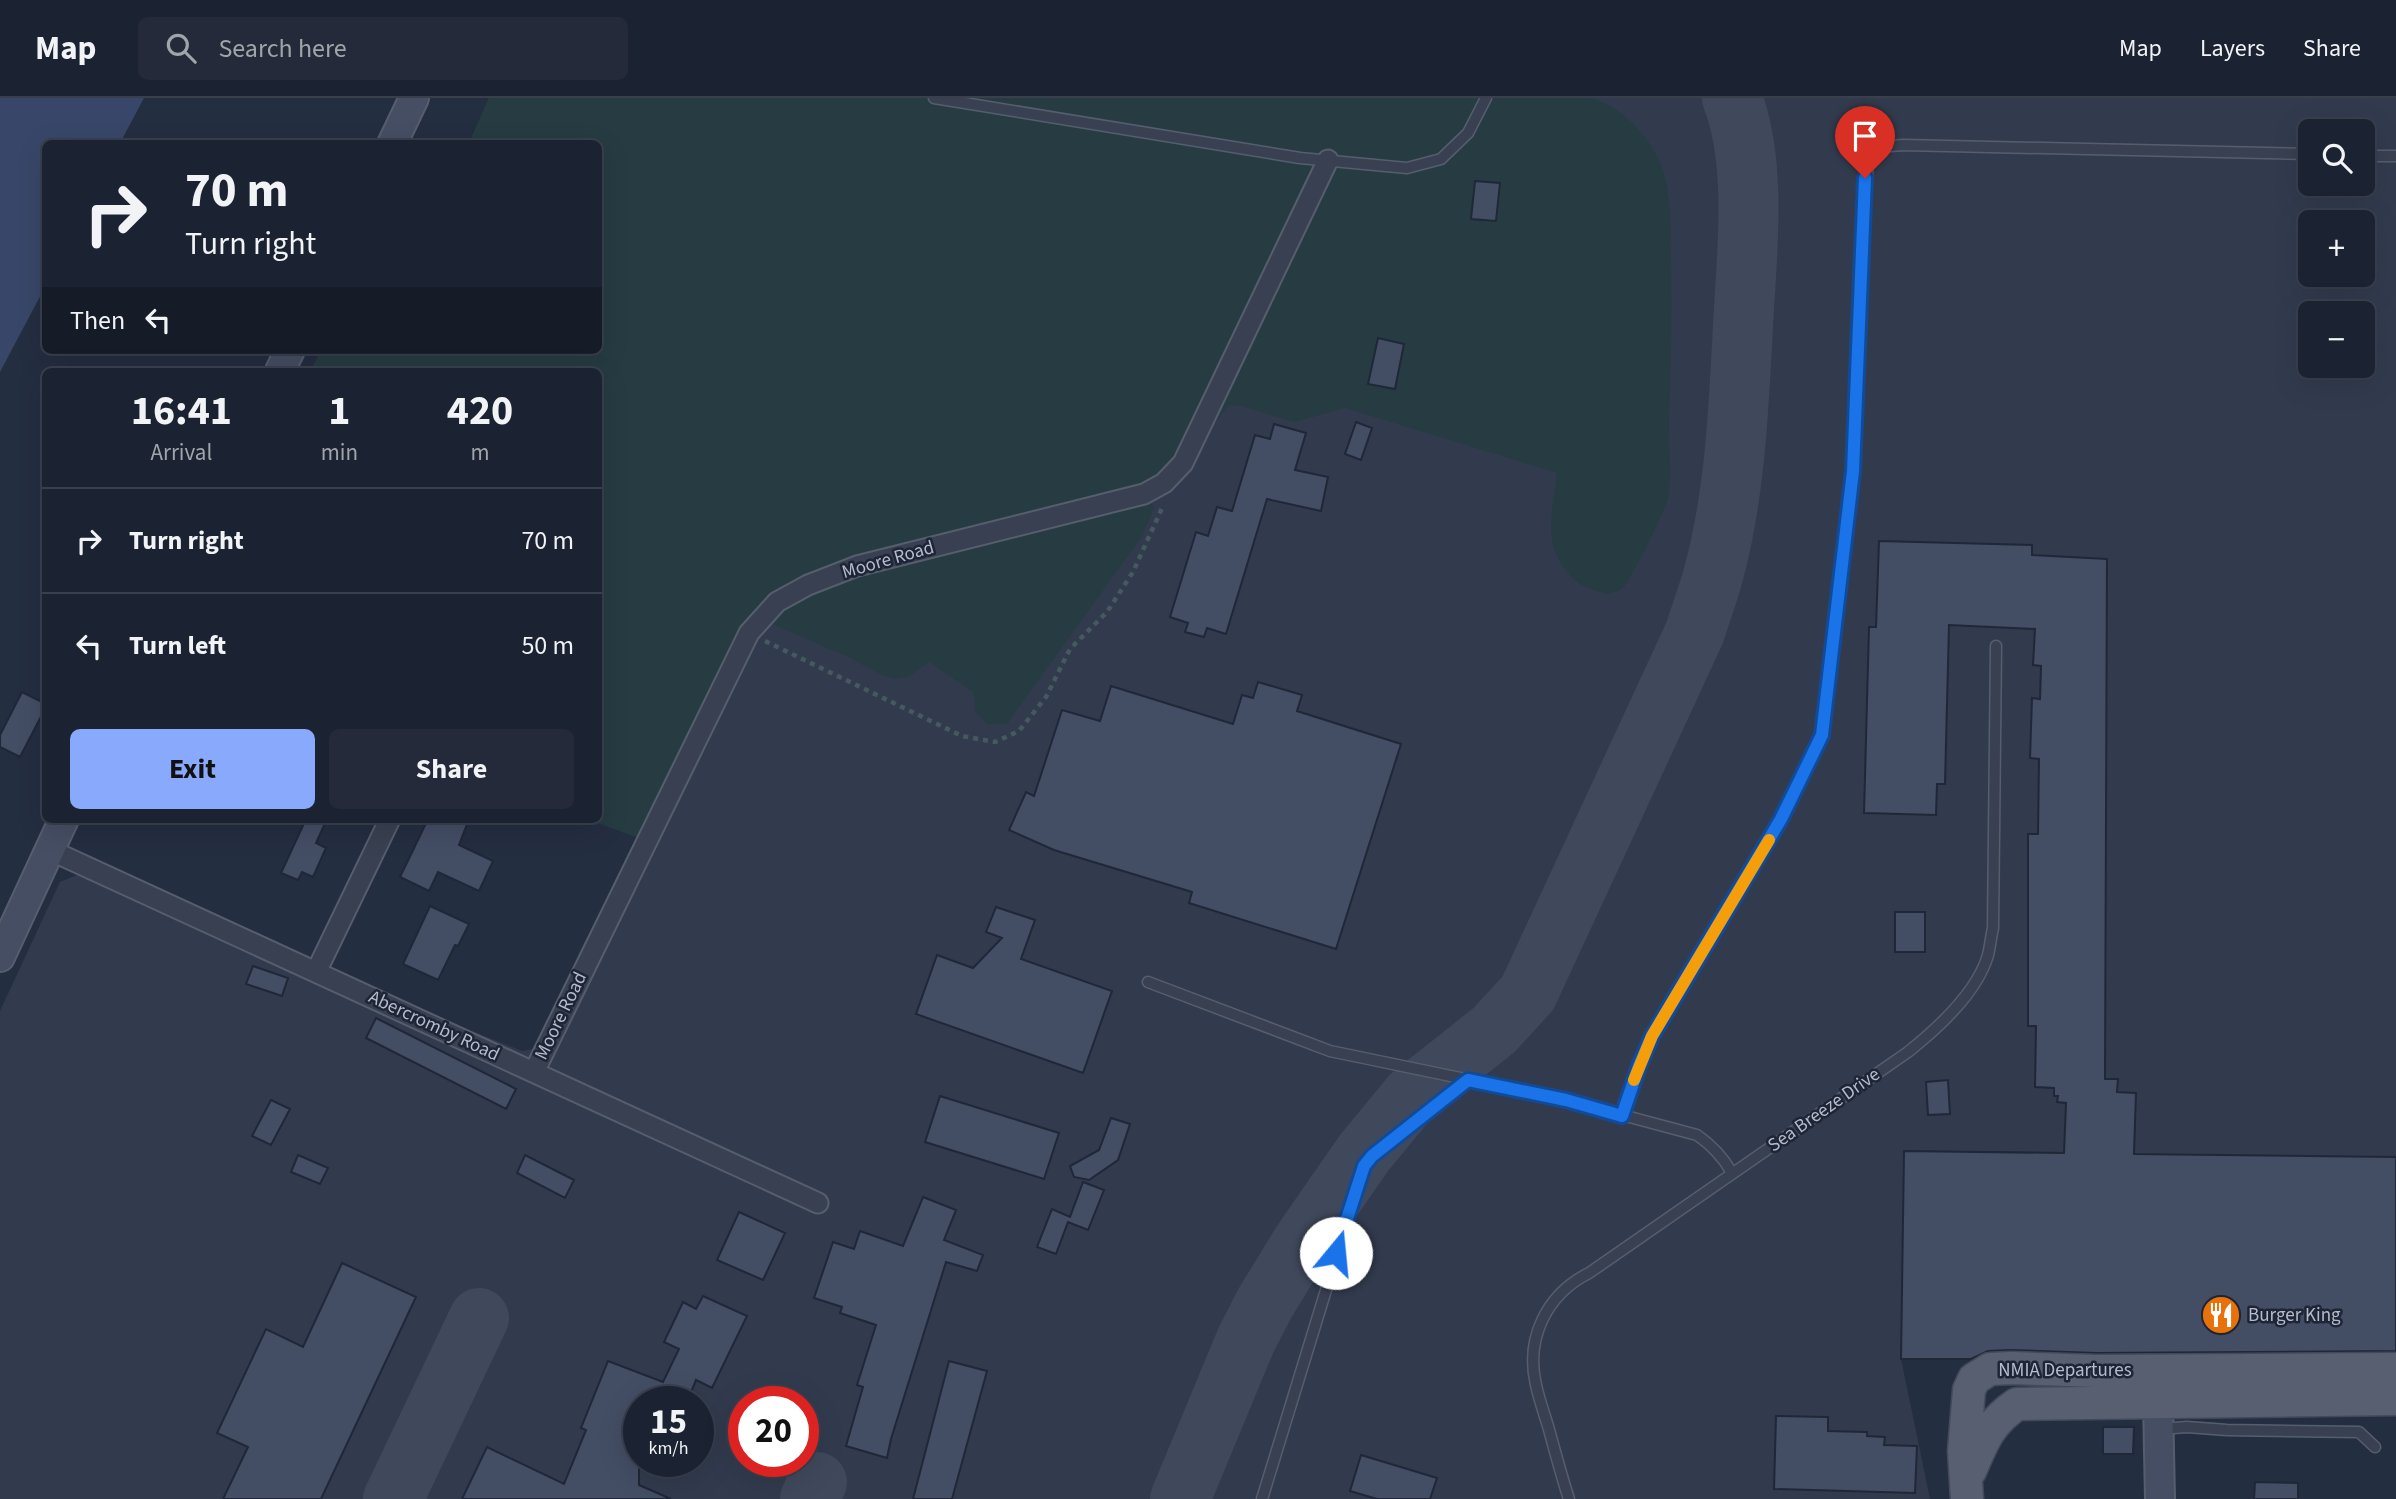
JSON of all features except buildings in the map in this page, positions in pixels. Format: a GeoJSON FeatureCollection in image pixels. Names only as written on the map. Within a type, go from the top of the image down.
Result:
{"type":"FeatureCollection","features":[{"type":"Feature","properties":{"kind":"main road"},"geometry":{"type":"LineString","coordinates":[[394,140],[414,98]]}},
{"type":"Feature","properties":{"kind":"main road"},"geometry":{"type":"LineString","coordinates":[[0,957],[62,823]]}},
{"type":"Feature","properties":{"kind":"main road","name":"NMIA Departures"},"geometry":{"type":"LineString","coordinates":[[1967,1489],[1964,1451],[1969,1390],[1974,1380],[1990,1369],[2396,1369]]}},
{"type":"Feature","properties":{"kind":"main road","name":"NMIA Departures"},"geometry":{"type":"LineString","coordinates":[[1967,1489],[1989,1430],[1996,1420],[2017,1404],[2159,1416],[2396,1399]]}},
{"type":"Feature","properties":{"kind":"main road"},"geometry":{"type":"LineString","coordinates":[[2159,1416],[2160,1499]]}},
{"type":"Feature","properties":{"kind":"street","name":"Moore Road"},"geometry":{"type":"LineString","coordinates":[[534,1072],[748,633],[777,602],[808,585],[857,566],[1144,494],[1164,483],[1183,463],[1328,160]]}},
{"type":"Feature","properties":{"kind":"street"},"geometry":{"type":"LineString","coordinates":[[316,972],[388,823]]}},
{"type":"Feature","properties":{"kind":"street","name":"Abercromby Road"},"geometry":{"type":"LineString","coordinates":[[50,850],[818,1203]]}},
{"type":"Feature","properties":{"kind":"lane"},"geometry":{"type":"LineString","coordinates":[[934,98],[1300,158],[1407,168],[1441,159],[1468,133],[1486,98]]}},
{"type":"Feature","properties":{"kind":"lane"},"geometry":{"type":"LineString","coordinates":[[1622,1116],[1652,1036],[1774,830],[1822,735],[1853,471],[1868,156],[1878,147],[1903,145],[2298,154]]}},
{"type":"Feature","properties":{"kind":"lane"},"geometry":{"type":"LineString","coordinates":[[2375,156],[2396,156]]}},
{"type":"Feature","properties":{"kind":"lane","name":"Sea Breeze Drive"},"geometry":{"type":"LineString","coordinates":[[1569,1499],[1535,1384],[1533,1360],[1536,1337],[1549,1305],[1573,1281],[1909,1052],[1940,1026],[1967,994],[1987,958],[1993,928],[1996,646]]}},
{"type":"Feature","properties":{"kind":"lane"},"geometry":{"type":"LineString","coordinates":[[1148,982],[1330,1051],[1566,1100],[1697,1135],[1718,1152],[1732,1173]]}},
{"type":"Feature","properties":{"kind":"lane"},"geometry":{"type":"LineString","coordinates":[[1262,1499],[1364,1166],[1372,1156],[1468,1080]]}},
{"type":"Feature","properties":{"kind":"lane"},"geometry":{"type":"LineString","coordinates":[[2159,1416],[2187,1427],[2358,1432],[2375,1447]]}},
{"type":"Feature","properties":{"kind":"path"},"geometry":{"type":"LineString","coordinates":[[748,633],[962,736],[995,742],[1019,731],[1046,697],[1070,649],[1107,612],[1133,572],[1166,499]]}},
{"type":"Feature","properties":{"kind":"shaded area"},"geometry":{"type":"Polygon","coordinates":[[[489,98],[2396,98],[2396,1364],[1901,1359],[1930,1499],[0,1499],[0,1011],[60,882],[77,875],[522,1051],[533,1049],[544,1040],[645,840],[598,823],[602,823],[602,368],[312,368],[319,354],[602,354],[602,140],[470,140],[489,98]]]}},
{"type":"Feature","properties":{"kind":"green space"},"geometry":{"type":"Polygon","coordinates":[[[489,98],[1590,98],[1613,108],[1644,135],[1658,158],[1668,192],[1671,225],[1671,362],[1668,499],[1647,546],[1626,583],[1622,589],[1607,594],[1576,581],[1557,556],[1553,544],[1551,517],[1557,473],[1345,408],[1294,422],[1229,405],[1183,463],[1144,494],[1154,507],[1143,535],[1007,724],[987,724],[975,711],[974,693],[929,662],[909,677],[896,679],[883,676],[850,658],[761,619],[645,840],[598,823],[602,823],[602,368],[312,368],[319,354],[602,354],[602,140],[470,140],[489,98]]]}},
{"type":"Feature","properties":{"kind":"water"},"geometry":{"type":"Polygon","coordinates":[[[0,98],[144,98],[122,140],[42,140],[42,293],[0,372],[0,98]]]}},
{"type":"Feature","properties":{"kind":"taxiway"},"geometry":{"type":"LineString","coordinates":[[1180,1499],[1246,1340],[1303,1241],[1364,1153],[1411,1096],[1494,1030],[1528,993],[1695,632],[1722,540],[1738,408],[1748,202],[1745,148],[1732,98]]}},
{"type":"Feature","properties":{"kind":"taxiway"},"geometry":{"type":"LineString","coordinates":[[393,1499],[479,1318]]}},
{"type":"Feature","properties":{"kind":"taxiway"},"geometry":{"type":"LineString","coordinates":[[810,1499],[817,1482]]}},
{"type":"Feature","properties":{"kind":"slow traffic"},"geometry":{"type":"LineString","coordinates":[[1634,1080],[1652,1036],[1769,840]]}},
{"type":"Feature","properties":{"kind":"place","name":"Burger King"},"geometry":{"type":"Point","coordinates":[2221,1315]}},
{"type":"Feature","properties":{"kind":"route"},"geometry":{"type":"LineString","coordinates":[[1336,1253],[1364,1166],[1372,1156],[1468,1080],[1566,1100],[1622,1116],[1652,1036],[1781,819],[1822,735],[1853,471],[1865,178]]}}]}
